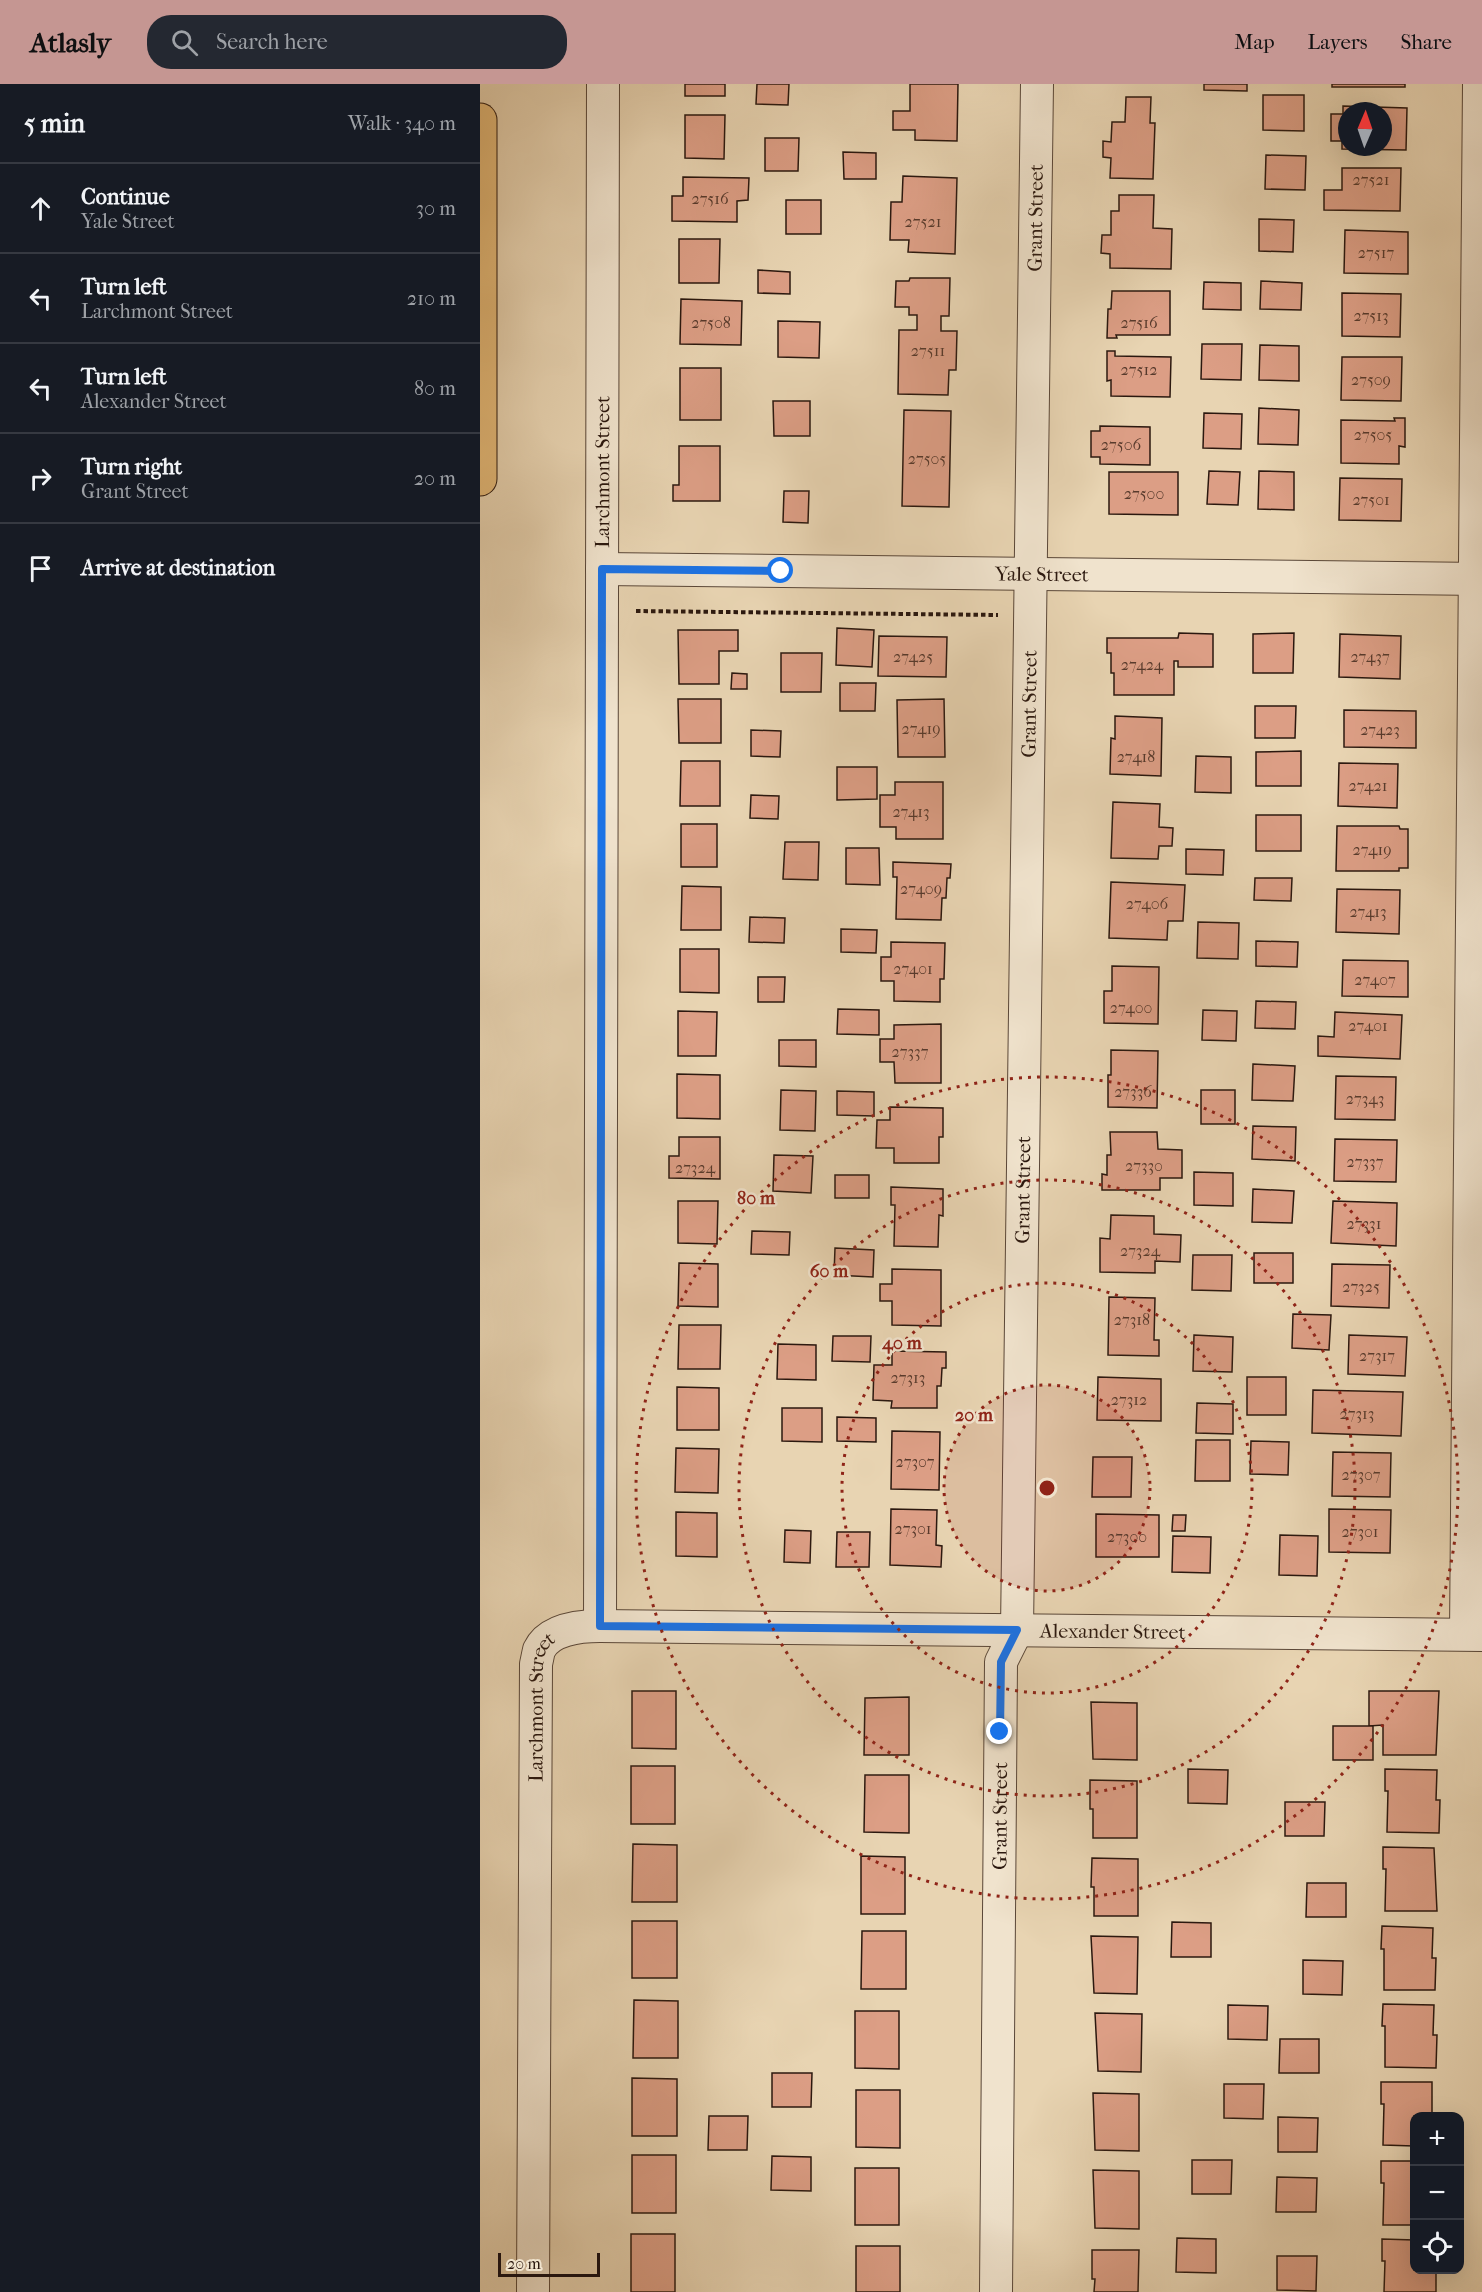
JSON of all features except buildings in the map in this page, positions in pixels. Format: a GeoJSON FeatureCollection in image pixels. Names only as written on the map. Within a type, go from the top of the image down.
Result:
{"type":"FeatureCollection","features":[{"type":"Feature","properties":{"kind":"highway"},"geometry":{"type":"LineString","coordinates":[[480,120],[480,479]]}},
{"type":"Feature","properties":{"kind":"street","name":"Larchmont Street"},"geometry":{"type":"LineString","coordinates":[[533,2292],[536,1664],[540,1648],[564,1630],[579,1626],[600,1626],[603,84]]}},
{"type":"Feature","properties":{"kind":"street","name":"Grant Street"},"geometry":{"type":"LineString","coordinates":[[996,2292],[1001,1662],[1017,1630],[1037,84]]}},
{"type":"Feature","properties":{"kind":"street"},"geometry":{"type":"LineString","coordinates":[[1474,1634],[1479,84]]}},
{"type":"Feature","properties":{"kind":"street","name":"Yale Street"},"geometry":{"type":"LineString","coordinates":[[602,569],[1478,579]]}},
{"type":"Feature","properties":{"kind":"street","name":"Alexander Street"},"geometry":{"type":"LineString","coordinates":[[600,1626],[1474,1634]]}},
{"type":"Feature","properties":{"kind":"path"},"geometry":{"type":"LineString","coordinates":[[636,610],[1002,615]]}},
{"type":"Feature","properties":{"kind":"route"},"geometry":{"type":"LineString","coordinates":[[781,571],[602,569],[600,1626],[1017,1630],[1001,1662],[1000,1732]]}}]}
